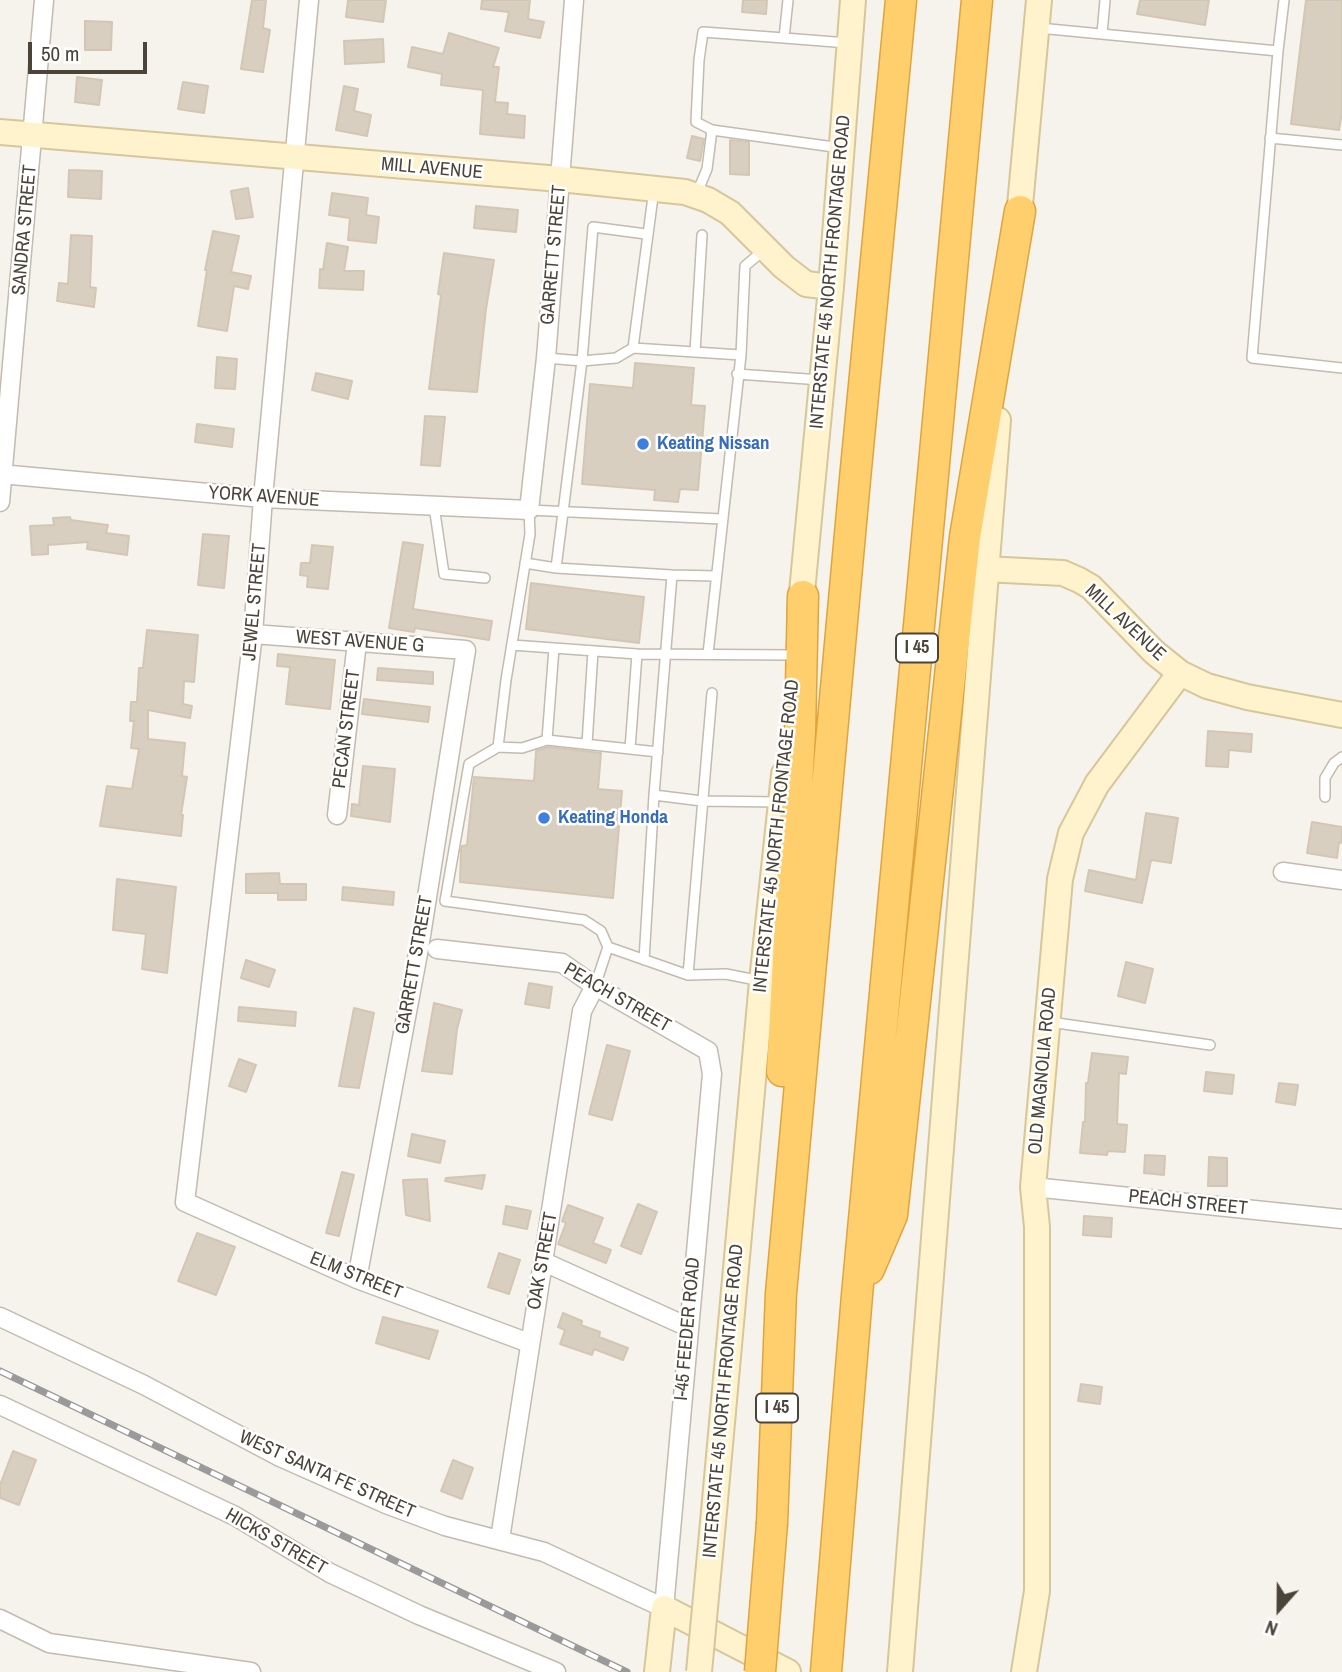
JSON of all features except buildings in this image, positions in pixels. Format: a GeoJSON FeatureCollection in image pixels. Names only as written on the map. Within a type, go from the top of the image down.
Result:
{"type":"FeatureCollection","features":[{"type":"Feature","properties":{"kind":"highway","name":"I 45"},"geometry":{"type":"LineString","coordinates":[[760,1672],[772,1523],[781,1293],[901,0]]}},
{"type":"Feature","properties":{"kind":"highway","name":"I 45"},"geometry":{"type":"LineString","coordinates":[[826,1672],[857,1295],[977,0]]}},
{"type":"Feature","properties":{"kind":"highway"},"geometry":{"type":"LineString","coordinates":[[857,1295],[892,1215],[965,537],[1020,211]]}},
{"type":"Feature","properties":{"kind":"highway"},"geometry":{"type":"LineString","coordinates":[[781,1293],[782,1070],[800,731],[803,596]]}},
{"type":"Feature","properties":{"kind":"main road","name":"INTERSTATE 45 NORTH FRONTAGE ROAD"},"geometry":{"type":"LineString","coordinates":[[699,1672],[762,981],[782,802],[794,655],[803,596],[831,288],[853,0]]}},
{"type":"Feature","properties":{"kind":"main road"},"geometry":{"type":"LineString","coordinates":[[900,1672],[991,485],[1039,0]]}},
{"type":"Feature","properties":{"kind":"main road","name":"MILL AVENUE"},"geometry":{"type":"LineString","coordinates":[[0,132],[685,192],[708,200],[730,213],[784,267],[806,284],[831,288]]}},
{"type":"Feature","properties":{"kind":"main road","name":"MILL AVENUE"},"geometry":{"type":"LineString","coordinates":[[985,569],[1063,573],[1079,580],[1091,587],[1154,652],[1180,673]]}},
{"type":"Feature","properties":{"kind":"main road"},"geometry":{"type":"LineString","coordinates":[[1180,673],[1207,686],[1247,697],[1342,715]]}},
{"type":"Feature","properties":{"kind":"main road","name":"OLD MAGNOLIA ROAD"},"geometry":{"type":"LineString","coordinates":[[1024,1672],[1037,1591],[1037,1227],[1033,1187],[1060,880],[1071,832],[1097,784],[1180,673]]}},
{"type":"Feature","properties":{"kind":"main road"},"geometry":{"type":"LineString","coordinates":[[657,1672],[664,1608],[788,1672]]}},
{"type":"Feature","properties":{"kind":"street","name":"SANDRA STREET"},"geometry":{"type":"LineString","coordinates":[[0,502],[44,0]]}},
{"type":"Feature","properties":{"kind":"street","name":"JEWEL STREET"},"geometry":{"type":"LineString","coordinates":[[185,1202],[253,634],[309,0]]}},
{"type":"Feature","properties":{"kind":"street","name":"GARRETT STREET"},"geometry":{"type":"LineString","coordinates":[[529,510],[546,358],[574,0]]}},
{"type":"Feature","properties":{"kind":"street","name":"YORK AVENUE"},"geometry":{"type":"LineString","coordinates":[[2,475],[263,498],[529,510]]}},
{"type":"Feature","properties":{"kind":"street","name":"WEST AVENUE G"},"geometry":{"type":"LineString","coordinates":[[253,634],[466,650]]}},
{"type":"Feature","properties":{"kind":"street","name":"PECAN STREET"},"geometry":{"type":"LineString","coordinates":[[337,815],[357,642]]}},
{"type":"Feature","properties":{"kind":"street","name":"GARRETT STREET"},"geometry":{"type":"LineString","coordinates":[[357,1279],[419,948],[466,650]]}},
{"type":"Feature","properties":{"kind":"street"},"geometry":{"type":"LineString","coordinates":[[1283,872],[1342,880]]}},
{"type":"Feature","properties":{"kind":"street","name":"PEACH STREET"},"geometry":{"type":"LineString","coordinates":[[437,949],[562,963],[595,986],[708,1051]]}},
{"type":"Feature","properties":{"kind":"street","name":"OAK STREET"},"geometry":{"type":"LineString","coordinates":[[500,1539],[582,1012],[595,986]]}},
{"type":"Feature","properties":{"kind":"street","name":"I-45 FEEDER ROAD"},"geometry":{"type":"LineString","coordinates":[[664,1608],[712,1074],[708,1051]]}},
{"type":"Feature","properties":{"kind":"street","name":"PEACH STREET"},"geometry":{"type":"LineString","coordinates":[[1033,1187],[1342,1219]]}},
{"type":"Feature","properties":{"kind":"street","name":"ELM STREET"},"geometry":{"type":"LineString","coordinates":[[185,1202],[357,1279],[529,1343]]}},
{"type":"Feature","properties":{"kind":"street"},"geometry":{"type":"LineString","coordinates":[[544,1262],[688,1327]]}},
{"type":"Feature","properties":{"kind":"street","name":"WEST SANTA FE STREET"},"geometry":{"type":"LineString","coordinates":[[0,1317],[144,1385],[280,1457],[386,1504],[445,1526],[544,1552],[664,1608]]}},
{"type":"Feature","properties":{"kind":"street","name":"HICKS STREET"},"geometry":{"type":"LineString","coordinates":[[0,1405],[234,1516],[330,1573],[419,1615],[556,1672]]}},
{"type":"Feature","properties":{"kind":"street"},"geometry":{"type":"LineString","coordinates":[[0,1619],[49,1643],[251,1672]]}},
{"type":"Feature","properties":{"kind":"lane"},"geometry":{"type":"LineString","coordinates":[[784,38],[788,0]]}},
{"type":"Feature","properties":{"kind":"lane"},"geometry":{"type":"LineString","coordinates":[[1102,34],[1105,0]]}},
{"type":"Feature","properties":{"kind":"lane"},"geometry":{"type":"LineString","coordinates":[[1284,0],[1252,358],[1342,368]]}},
{"type":"Feature","properties":{"kind":"lane"},"geometry":{"type":"LineString","coordinates":[[1037,28],[1278,51]]}},
{"type":"Feature","properties":{"kind":"lane"},"geometry":{"type":"LineString","coordinates":[[842,148],[712,130],[696,122],[699,60],[703,32],[850,44]]}},
{"type":"Feature","properties":{"kind":"lane"},"geometry":{"type":"LineString","coordinates":[[696,196],[707,169],[712,130]]}},
{"type":"Feature","properties":{"kind":"lane"},"geometry":{"type":"LineString","coordinates":[[1270,138],[1342,145]]}},
{"type":"Feature","properties":{"kind":"lane"},"geometry":{"type":"LineString","coordinates":[[633,348],[654,188]]}},
{"type":"Feature","properties":{"kind":"lane"},"geometry":{"type":"LineString","coordinates":[[556,568],[582,361],[593,226],[646,234]]}},
{"type":"Feature","properties":{"kind":"lane"},"geometry":{"type":"LineString","coordinates":[[695,352],[702,235]]}},
{"type":"Feature","properties":{"kind":"lane"},"geometry":{"type":"LineString","coordinates":[[708,654],[741,355],[745,266],[766,248]]}},
{"type":"Feature","properties":{"kind":"lane"},"geometry":{"type":"LineString","coordinates":[[546,358],[582,361],[616,358],[633,348],[741,355]]}},
{"type":"Feature","properties":{"kind":"lane"},"geometry":{"type":"LineString","coordinates":[[737,374],[822,380]]}},
{"type":"Feature","properties":{"kind":"lane"},"geometry":{"type":"LineString","coordinates":[[434,506],[444,574],[485,578]]}},
{"type":"Feature","properties":{"kind":"lane"},"geometry":{"type":"LineString","coordinates":[[498,747],[530,534],[529,510],[722,519]]}},
{"type":"Feature","properties":{"kind":"lane"},"geometry":{"type":"LineString","coordinates":[[525,563],[556,568],[716,576]]}},
{"type":"Feature","properties":{"kind":"lane"},"geometry":{"type":"LineString","coordinates":[[644,960],[664,653],[672,575]]}},
{"type":"Feature","properties":{"kind":"lane"},"geometry":{"type":"LineString","coordinates":[[512,645],[637,654],[794,655]]}},
{"type":"Feature","properties":{"kind":"lane"},"geometry":{"type":"LineString","coordinates":[[547,740],[554,648]]}},
{"type":"Feature","properties":{"kind":"lane"},"geometry":{"type":"LineString","coordinates":[[587,744],[593,651]]}},
{"type":"Feature","properties":{"kind":"lane"},"geometry":{"type":"LineString","coordinates":[[630,749],[637,654]]}},
{"type":"Feature","properties":{"kind":"lane"},"geometry":{"type":"LineString","coordinates":[[688,975],[712,693]]}},
{"type":"Feature","properties":{"kind":"lane"},"geometry":{"type":"LineString","coordinates":[[595,986],[608,947],[601,931],[584,920],[445,901],[469,764],[498,747],[522,748],[547,740],[658,752]]}},
{"type":"Feature","properties":{"kind":"lane"},"geometry":{"type":"LineString","coordinates":[[1325,797],[1325,778],[1334,763],[1342,757]]}},
{"type":"Feature","properties":{"kind":"lane"},"geometry":{"type":"LineString","coordinates":[[654,795],[702,801],[782,802]]}},
{"type":"Feature","properties":{"kind":"lane"},"geometry":{"type":"LineString","coordinates":[[608,947],[688,975],[726,974],[762,981]]}},
{"type":"Feature","properties":{"kind":"lane"},"geometry":{"type":"LineString","coordinates":[[1048,1021],[1210,1045]]}},
{"type":"Feature","properties":{"kind":"railway"},"geometry":{"type":"LineString","coordinates":[[0,1371],[627,1672]]}},
{"type":"Feature","properties":{"kind":"place","name":"Keating Nissan"},"geometry":{"type":"Point","coordinates":[643,444]}},
{"type":"Feature","properties":{"kind":"place","name":"Keating Honda"},"geometry":{"type":"Point","coordinates":[544,818]}}]}
